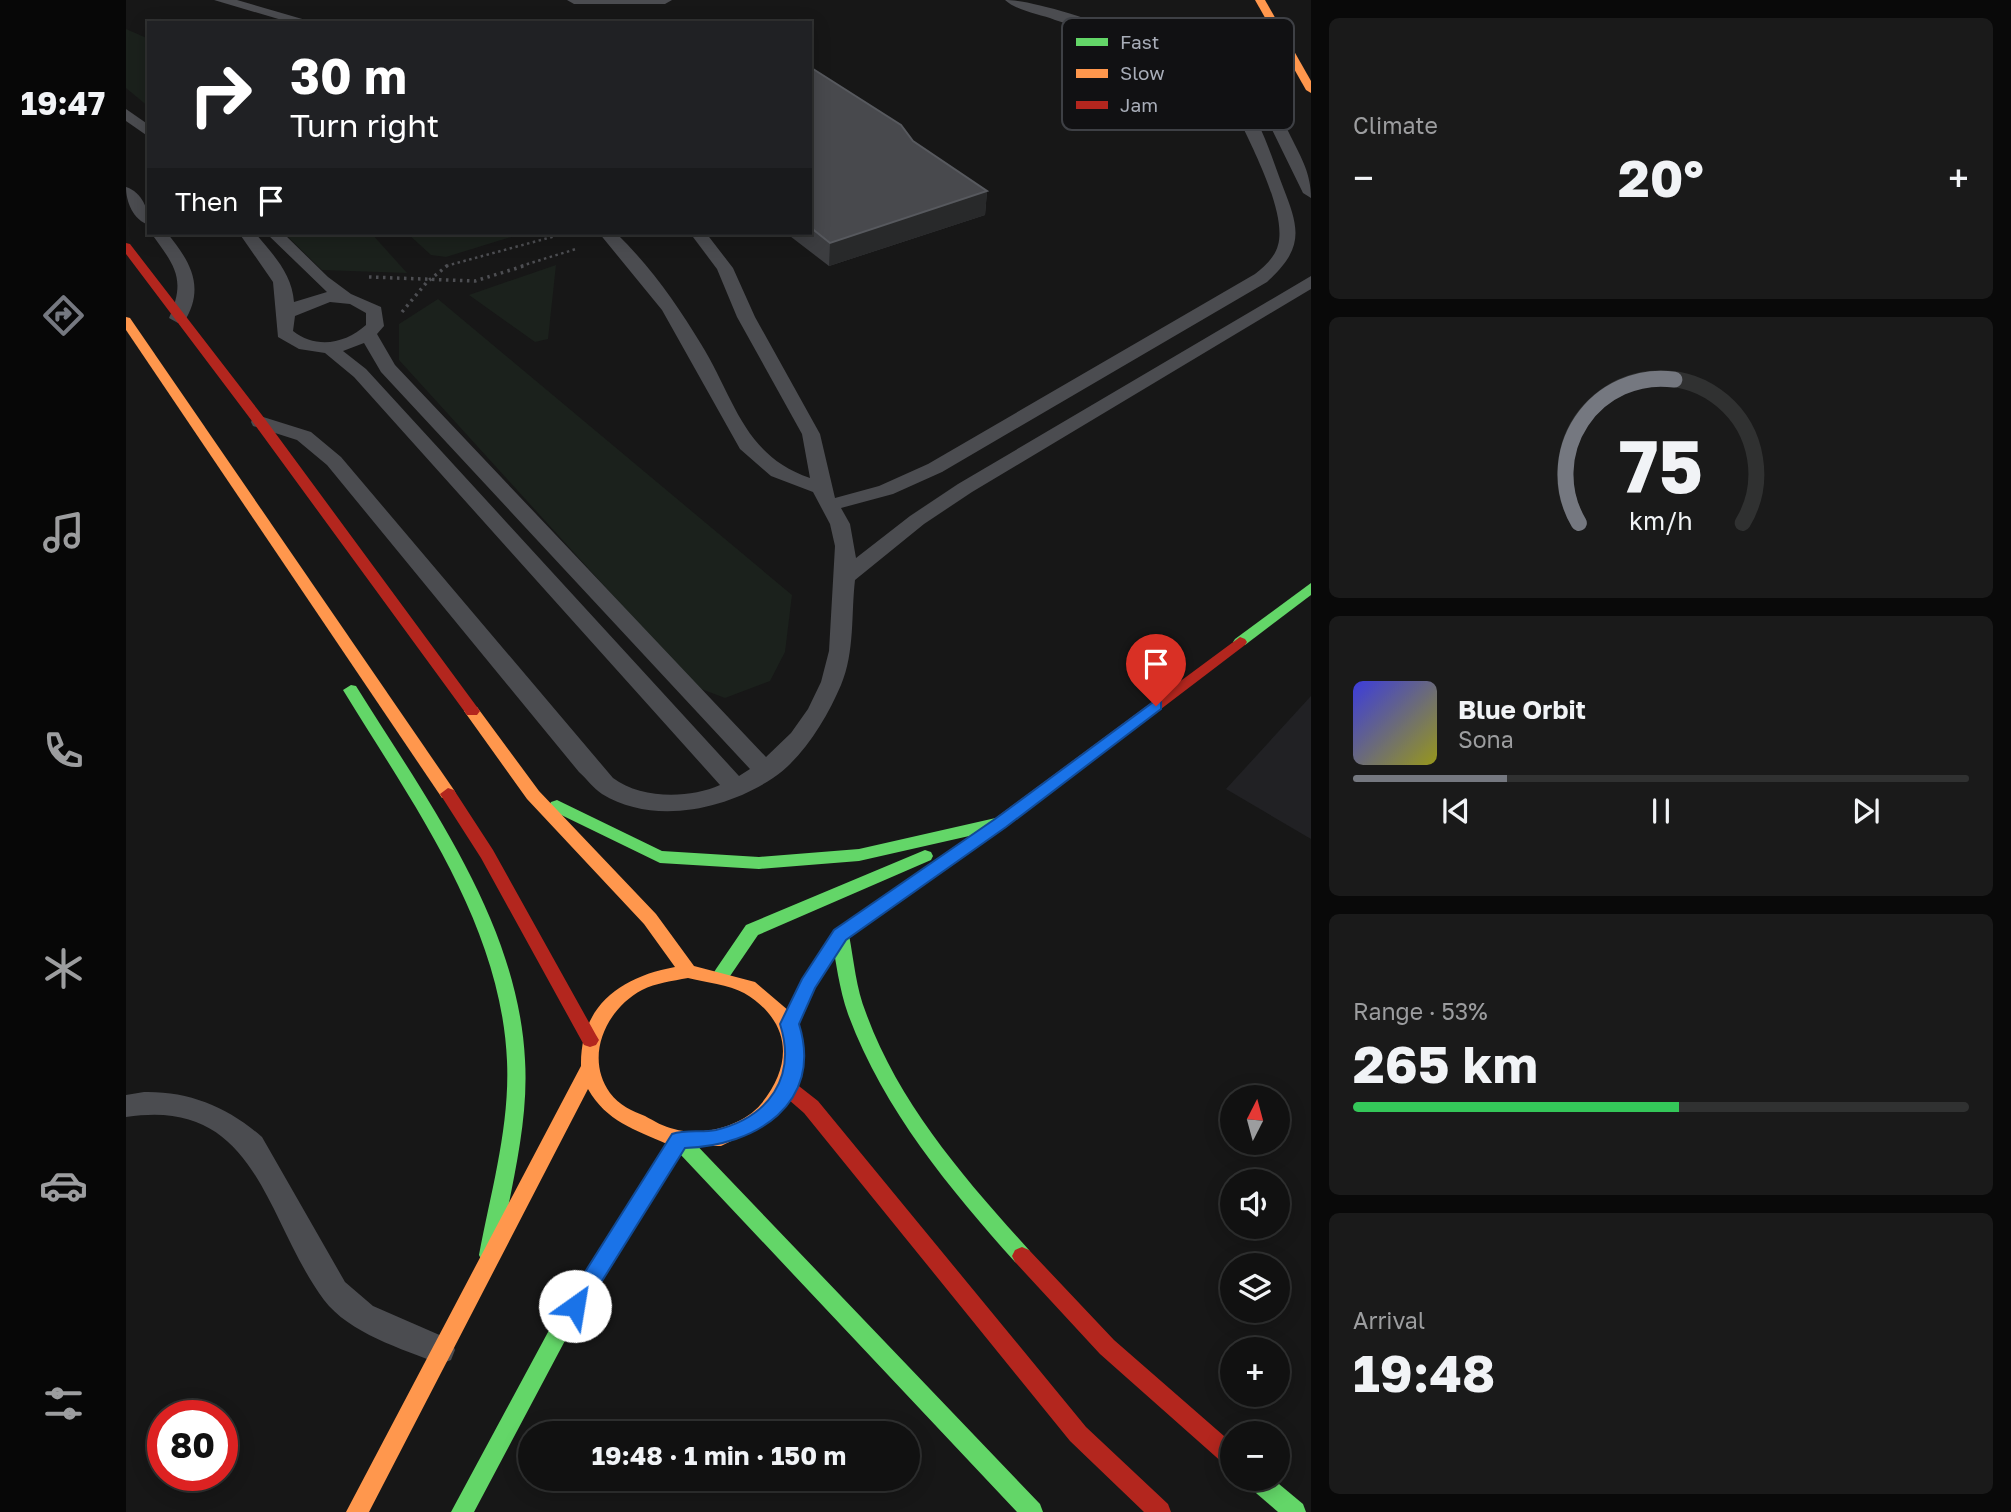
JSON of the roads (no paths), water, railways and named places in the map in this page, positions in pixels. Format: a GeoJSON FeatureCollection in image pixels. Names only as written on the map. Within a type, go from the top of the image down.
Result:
{"type":"FeatureCollection","features":[{"type":"Feature","properties":{"kind":"main road"},"geometry":{"type":"LineString","coordinates":[[1260,0],[1270,18]]}},
{"type":"Feature","properties":{"kind":"main road"},"geometry":{"type":"LineString","coordinates":[[1294,60],[1311,90]]}},
{"type":"Feature","properties":{"kind":"main road"},"geometry":{"type":"LineString","coordinates":[[126,246],[178,318],[260,422],[533,795],[650,919],[688,971]]}},
{"type":"Feature","properties":{"kind":"main road"},"geometry":{"type":"LineString","coordinates":[[126,321],[494,865],[558,989],[590,1040]]}},
{"type":"Feature","properties":{"kind":"main road"},"geometry":{"type":"LineString","coordinates":[[790,1024],[808,984],[840,935],[1000,823],[1311,588]]}},
{"type":"Feature","properties":{"kind":"main road"},"geometry":{"type":"LineString","coordinates":[[353,653],[353,698],[435,831],[487,933],[502,973],[512,1015],[516,1061],[514,1109],[489,1255]]}},
{"type":"Feature","properties":{"kind":"main road"},"geometry":{"type":"LineString","coordinates":[[533,795],[660,857],[747,863],[859,855],[1000,823]]}},
{"type":"Feature","properties":{"kind":"main road"},"geometry":{"type":"LineString","coordinates":[[722,974],[752,930],[1000,823]]}},
{"type":"Feature","properties":{"kind":"main road"},"geometry":{"type":"LineString","coordinates":[[840,935],[856,1012],[893,1093],[993,1224],[1107,1347],[1220,1446]]}},
{"type":"Feature","properties":{"kind":"main road"},"geometry":{"type":"LineString","coordinates":[[688,971],[722,974],[750,985],[766,996],[790,1024],[796,1045],[795,1067],[788,1088],[770,1111],[745,1129],[713,1139],[679,1140],[646,1133],[619,1117],[600,1095],[589,1069],[590,1040],[602,1013],[624,992],[654,977],[688,971]]}},
{"type":"Feature","properties":{"kind":"main road"},"geometry":{"type":"LineString","coordinates":[[357,1512],[489,1255],[589,1069]]}},
{"type":"Feature","properties":{"kind":"main road"},"geometry":{"type":"LineString","coordinates":[[788,1088],[811,1107],[1078,1434],[1160,1512]]}},
{"type":"Feature","properties":{"kind":"main road"},"geometry":{"type":"LineString","coordinates":[[462,1512],[561,1328],[679,1140]]}},
{"type":"Feature","properties":{"kind":"main road"},"geometry":{"type":"LineString","coordinates":[[679,1140],[1032,1512]]}},
{"type":"Feature","properties":{"kind":"main road"},"geometry":{"type":"LineString","coordinates":[[1271,1491],[1295,1512]]}},
{"type":"Feature","properties":{"kind":"lane"},"geometry":{"type":"LineString","coordinates":[[221,0],[271,18],[294,21]]}},
{"type":"Feature","properties":{"kind":"lane"},"geometry":{"type":"LineString","coordinates":[[574,0],[665,0]]}},
{"type":"Feature","properties":{"kind":"lane"},"geometry":{"type":"LineString","coordinates":[[1012,0],[1064,18]]}},
{"type":"Feature","properties":{"kind":"lane"},"geometry":{"type":"LineString","coordinates":[[1058,2],[1101,18]]}},
{"type":"Feature","properties":{"kind":"lane"},"geometry":{"type":"LineString","coordinates":[[126,97],[147,114]]}},
{"type":"Feature","properties":{"kind":"lane"},"geometry":{"type":"LineString","coordinates":[[126,113],[147,131]]}},
{"type":"Feature","properties":{"kind":"lane"},"geometry":{"type":"LineString","coordinates":[[609,235],[636,259],[703,361],[747,446],[768,466],[826,497],[886,490],[935,468],[1261,278],[1277,265],[1287,249],[1290,233],[1287,217],[1250,130]]}},
{"type":"Feature","properties":{"kind":"lane"},"geometry":{"type":"LineString","coordinates":[[1280,130],[1311,193]]}},
{"type":"Feature","properties":{"kind":"lane"},"geometry":{"type":"LineString","coordinates":[[126,191],[147,217]]}},
{"type":"Feature","properties":{"kind":"lane"},"geometry":{"type":"LineString","coordinates":[[161,235],[178,257],[188,280],[185,305],[178,318]]}},
{"type":"Feature","properties":{"kind":"lane"},"geometry":{"type":"LineString","coordinates":[[248,235],[284,284],[287,306],[284,333],[290,340],[314,348],[329,348],[358,341],[368,334],[375,327],[375,311],[368,304],[345,297],[316,275],[276,235]]}},
{"type":"Feature","properties":{"kind":"lane"},"geometry":{"type":"LineString","coordinates":[[260,422],[304,436],[328,454],[587,766],[611,788],[638,799],[673,804],[709,798],[737,788],[766,772],[818,711],[832,681],[840,651],[841,611],[848,575],[840,525],[826,497],[811,434],[746,317],[725,268],[700,235]]}},
{"type":"Feature","properties":{"kind":"lane"},"geometry":{"type":"LineString","coordinates":[[848,575],[917,520],[965,488],[1311,281]]}},
{"type":"Feature","properties":{"kind":"lane"},"geometry":{"type":"LineString","coordinates":[[284,317],[302,304],[316,299],[345,297]]}},
{"type":"Feature","properties":{"kind":"lane"},"geometry":{"type":"LineString","coordinates":[[368,334],[387,368],[766,772]]}},
{"type":"Feature","properties":{"kind":"lane"},"geometry":{"type":"LineString","coordinates":[[329,348],[360,373],[737,788]]}},
{"type":"Feature","properties":{"kind":"lane"},"geometry":{"type":"LineString","coordinates":[[126,1106],[161,1103],[188,1106],[235,1128],[252,1145],[335,1292],[363,1315],[440,1350]]}}]}
